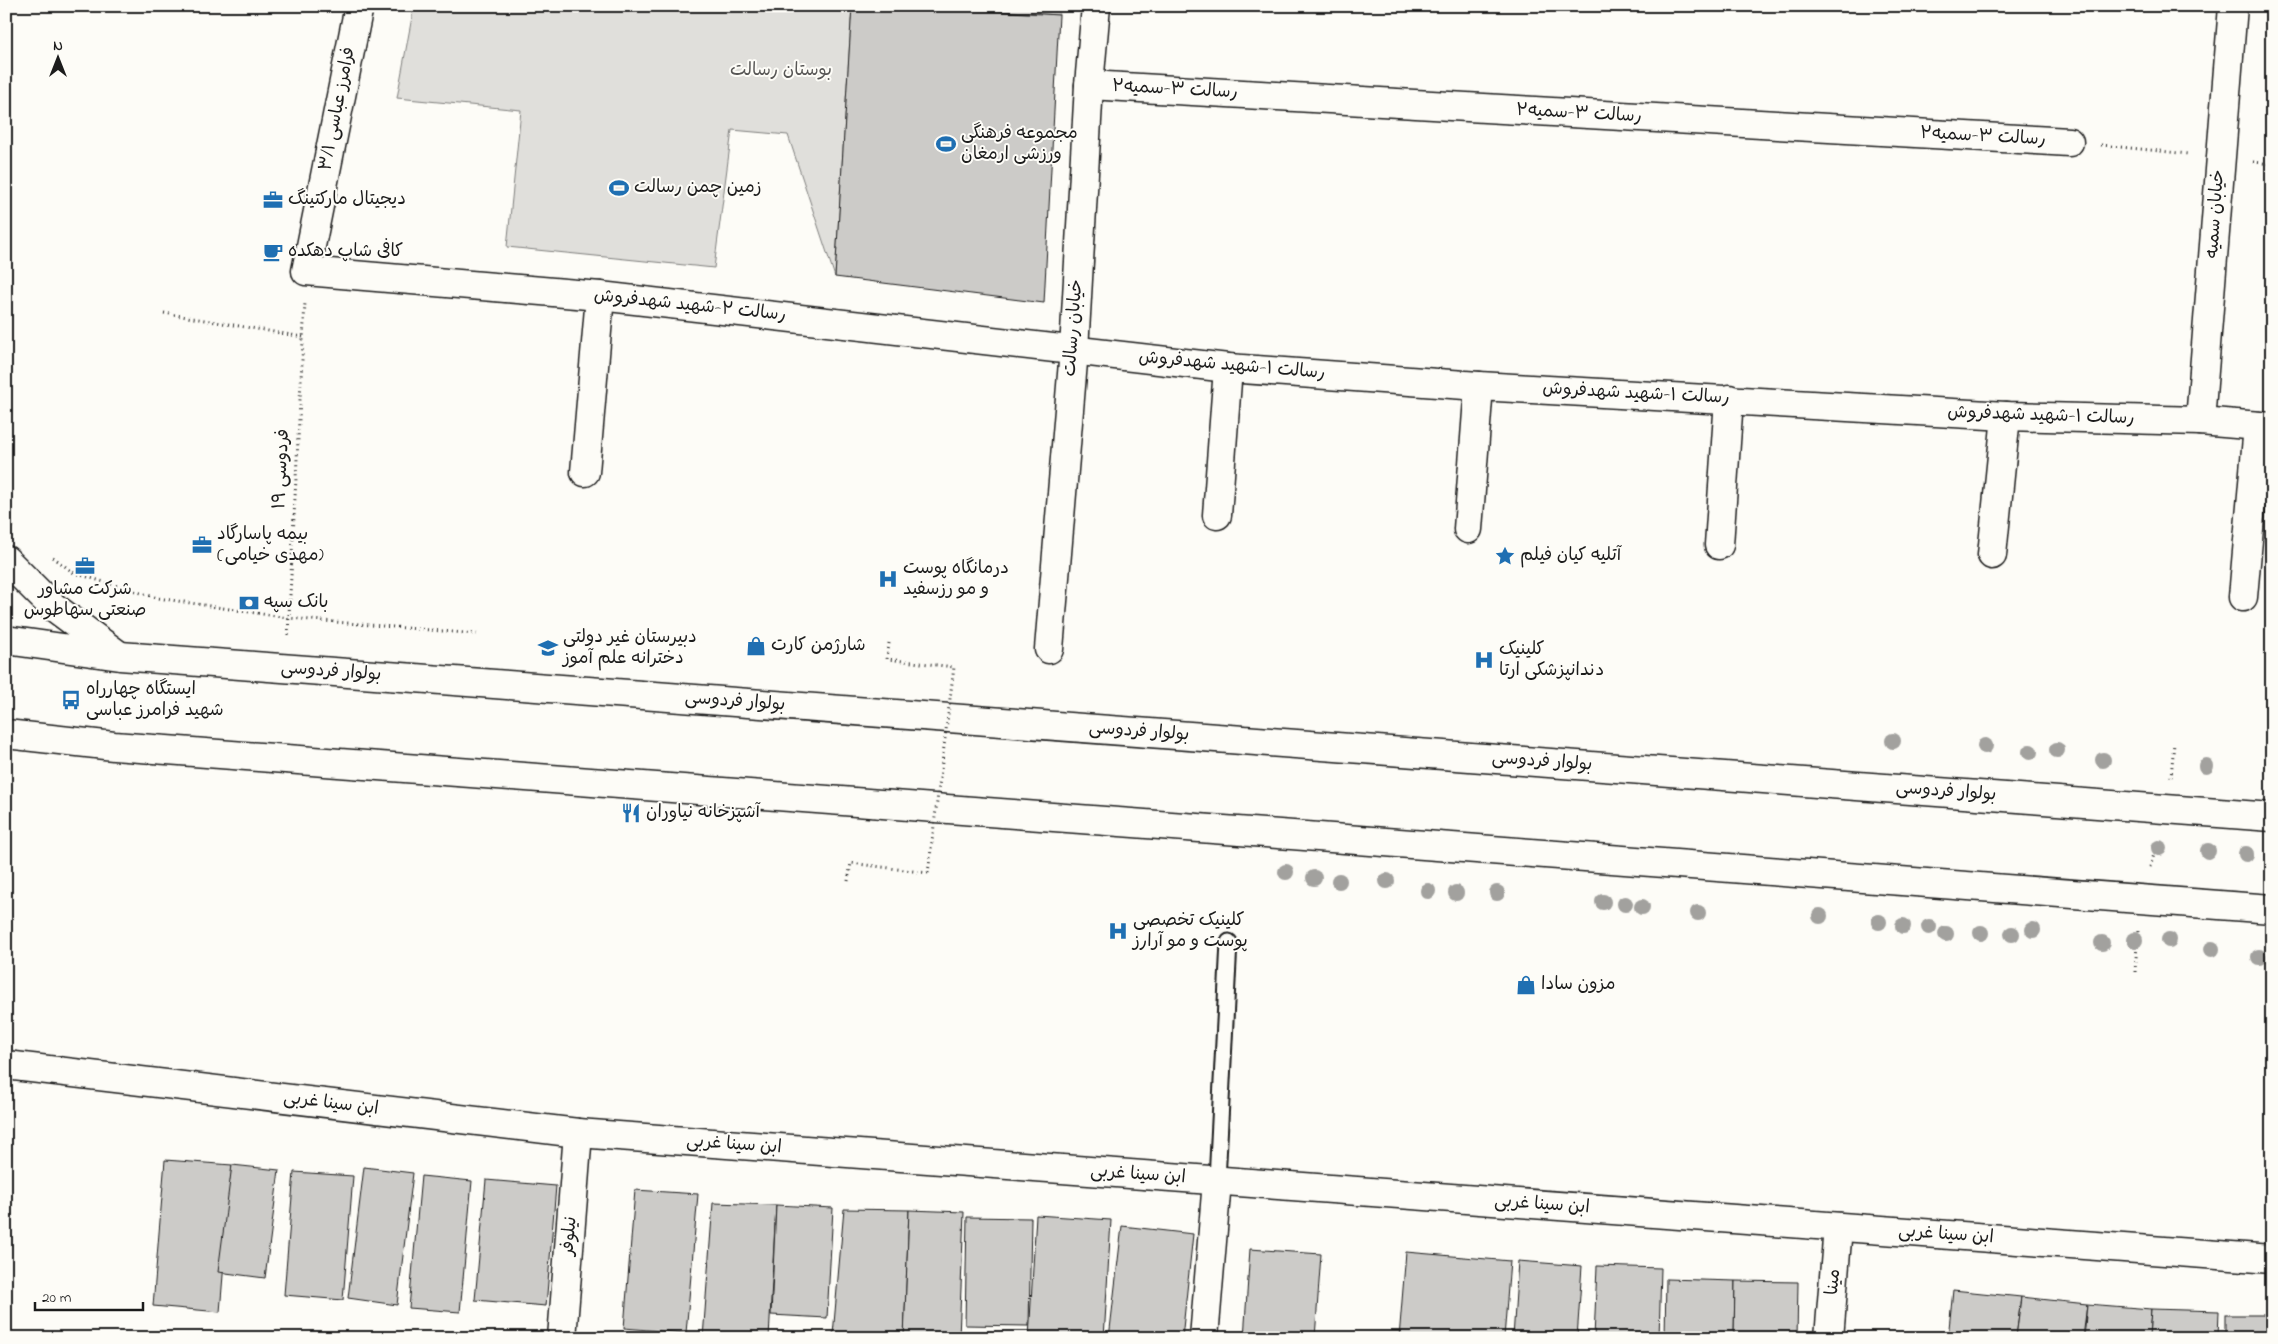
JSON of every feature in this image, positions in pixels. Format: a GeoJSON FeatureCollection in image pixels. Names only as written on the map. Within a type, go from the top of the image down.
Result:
{"type":"FeatureCollection","features":[{"type":"Feature","properties":{"kind":"street","name":"فرامرز عباسی ۳/۱"},"geometry":{"type":"LineString","coordinates":[[306,271],[359,6]]}},
{"type":"Feature","properties":{"kind":"street","name":"خیابان رسالت"},"geometry":{"type":"LineString","coordinates":[[1049,649],[1074,350],[1089,85],[1096,6]]}},
{"type":"Feature","properties":{"kind":"street","name":"خیابان سمیه"},"geometry":{"type":"LineString","coordinates":[[2200,421],[2233,6]]}},
{"type":"Feature","properties":{"kind":"street","name":"رسالت ۳-سمیه۲"},"geometry":{"type":"LineString","coordinates":[[1089,85],[2069,142]]}},
{"type":"Feature","properties":{"kind":"street","name":"رسالت ۲-شهید شهدفروش"},"geometry":{"type":"LineString","coordinates":[[306,271],[600,296],[1074,350]]}},
{"type":"Feature","properties":{"kind":"street"},"geometry":{"type":"LineString","coordinates":[[585,472],[600,296]]}},
{"type":"Feature","properties":{"kind":"street","name":"رسالت ۱-شهید شهدفروش"},"geometry":{"type":"LineString","coordinates":[[1074,350],[1228,368],[1479,386],[2006,416],[2200,421],[2265,426]]}},
{"type":"Feature","properties":{"kind":"street"},"geometry":{"type":"LineString","coordinates":[[1217,514],[1228,368]]}},
{"type":"Feature","properties":{"kind":"street"},"geometry":{"type":"LineString","coordinates":[[1468,529],[1479,386]]}},
{"type":"Feature","properties":{"kind":"street"},"geometry":{"type":"LineString","coordinates":[[1719,544],[1729,399]]}},
{"type":"Feature","properties":{"kind":"street"},"geometry":{"type":"LineString","coordinates":[[1992,555],[2006,416]]}},
{"type":"Feature","properties":{"kind":"street"},"geometry":{"type":"LineString","coordinates":[[2243,597],[2265,426]]}},
{"type":"Feature","properties":{"kind":"street"},"geometry":{"type":"LineString","coordinates":[[6,560],[51,605],[120,656]]}},
{"type":"Feature","properties":{"kind":"street","name":"بولوار فردوسی"},"geometry":{"type":"LineString","coordinates":[[6,640],[120,656],[2272,817]]}},
{"type":"Feature","properties":{"kind":"street"},"geometry":{"type":"LineString","coordinates":[[6,734],[114,746],[2272,909]]}},
{"type":"Feature","properties":{"kind":"street","name":"ابن سینا غربی"},"geometry":{"type":"LineString","coordinates":[[6,1065],[578,1133],[2272,1259]]}},
{"type":"Feature","properties":{"kind":"street","name":"نیلوفر"},"geometry":{"type":"LineString","coordinates":[[562,1338],[578,1133]]}},
{"type":"Feature","properties":{"kind":"street"},"geometry":{"type":"LineString","coordinates":[[1204,1338],[1217,1181]]}},
{"type":"Feature","properties":{"kind":"street","name":"مینا"},"geometry":{"type":"LineString","coordinates":[[1829,1338],[1838,1227]]}},
{"type":"Feature","properties":{"kind":"lane"},"geometry":{"type":"LineString","coordinates":[[1217,1181],[1229,942]]}},
{"type":"Feature","properties":{"kind":"path"},"geometry":{"type":"LineString","coordinates":[[2069,142],[2272,164]]}},
{"type":"Feature","properties":{"kind":"path","name":"فردوسی ۱۹"},"geometry":{"type":"LineString","coordinates":[[287,668],[306,271]]}},
{"type":"Feature","properties":{"kind":"path"},"geometry":{"type":"LineString","coordinates":[[164,313],[303,337]]}},
{"type":"Feature","properties":{"kind":"path"},"geometry":{"type":"LineString","coordinates":[[6,519],[18,531]]}},
{"type":"Feature","properties":{"kind":"path"},"geometry":{"type":"LineString","coordinates":[[50,555],[74,573],[158,598],[288,618],[477,634]]}},
{"type":"Feature","properties":{"kind":"path"},"geometry":{"type":"LineString","coordinates":[[848,880],[851,863],[928,873],[954,667],[888,659],[889,643]]}},
{"type":"Feature","properties":{"kind":"path"},"geometry":{"type":"LineString","coordinates":[[2136,972],[2140,899],[2168,809],[2174,743]]}},
{"type":"Feature","properties":{"kind":"green space","name":"بوستان رسالت"},"geometry":{"type":"Polygon","coordinates":[[[414,6],[852,6],[835,277],[788,135],[732,130],[714,268],[507,247],[521,110],[397,98],[414,6]]]}},
{"type":"Feature","properties":{"kind":"green space"},"geometry":{"type":"Polygon","coordinates":[[[915,6],[1059,6],[1059,15],[915,6]]]}},
{"type":"Feature","properties":{"kind":"building","name":"مجموعه فرهنگی ورزشی ارمغان"},"geometry":{"type":"Polygon","coordinates":[[[852,6],[915,6],[1059,15],[1044,303],[835,277],[852,6]]]}},
{"type":"Feature","properties":{"kind":"building"},"geometry":{"type":"Polygon","coordinates":[[[165,1160],[232,1165],[220,1312],[153,1306],[165,1160]]]}},
{"type":"Feature","properties":{"kind":"building"},"geometry":{"type":"Polygon","coordinates":[[[232,1165],[279,1170],[265,1278],[218,1272],[232,1165]]]}},
{"type":"Feature","properties":{"kind":"building"},"geometry":{"type":"Polygon","coordinates":[[[364,1167],[413,1173],[397,1305],[348,1298],[364,1167]]]}},
{"type":"Feature","properties":{"kind":"building"},"geometry":{"type":"Polygon","coordinates":[[[294,1172],[353,1176],[343,1300],[284,1295],[294,1172]]]}},
{"type":"Feature","properties":{"kind":"building"},"geometry":{"type":"Polygon","coordinates":[[[421,1176],[472,1181],[460,1312],[409,1308],[421,1176]]]}},
{"type":"Feature","properties":{"kind":"building"},"geometry":{"type":"Polygon","coordinates":[[[486,1180],[556,1186],[546,1306],[475,1300],[486,1180]]]}},
{"type":"Feature","properties":{"kind":"building"},"geometry":{"type":"Polygon","coordinates":[[[635,1190],[698,1194],[686,1333],[624,1328],[635,1190]]]}},
{"type":"Feature","properties":{"kind":"building"},"geometry":{"type":"Polygon","coordinates":[[[713,1203],[776,1205],[769,1338],[703,1338],[713,1203]]]}},
{"type":"Feature","properties":{"kind":"building"},"geometry":{"type":"Polygon","coordinates":[[[776,1205],[833,1208],[827,1318],[771,1315],[776,1205]]]}},
{"type":"Feature","properties":{"kind":"building"},"geometry":{"type":"Polygon","coordinates":[[[844,1209],[909,1210],[904,1338],[833,1335],[844,1209]]]}},
{"type":"Feature","properties":{"kind":"building"},"geometry":{"type":"Polygon","coordinates":[[[909,1210],[964,1212],[959,1338],[904,1338],[909,1210]]]}},
{"type":"Feature","properties":{"kind":"building"},"geometry":{"type":"Polygon","coordinates":[[[1036,1215],[1111,1220],[1104,1338],[1029,1338],[1036,1215]]]}},
{"type":"Feature","properties":{"kind":"building"},"geometry":{"type":"Polygon","coordinates":[[[967,1217],[1031,1218],[1029,1326],[965,1325],[967,1217]]]}},
{"type":"Feature","properties":{"kind":"building"},"geometry":{"type":"Polygon","coordinates":[[[1122,1226],[1193,1234],[1182,1338],[1109,1338],[1122,1226]]]}},
{"type":"Feature","properties":{"kind":"building"},"geometry":{"type":"Polygon","coordinates":[[[1250,1249],[1321,1254],[1315,1338],[1244,1338],[1250,1249]]]}},
{"type":"Feature","properties":{"kind":"building"},"geometry":{"type":"Polygon","coordinates":[[[1406,1252],[1510,1261],[1504,1338],[1399,1338],[1406,1252]]]}},
{"type":"Feature","properties":{"kind":"building"},"geometry":{"type":"Polygon","coordinates":[[[1518,1261],[1582,1266],[1577,1338],[1513,1338],[1518,1261]]]}},
{"type":"Feature","properties":{"kind":"building"},"geometry":{"type":"Polygon","coordinates":[[[1597,1266],[1661,1268],[1659,1338],[1594,1338],[1597,1266]]]}},
{"type":"Feature","properties":{"kind":"building"},"geometry":{"type":"Polygon","coordinates":[[[1666,1279],[1735,1281],[1734,1338],[1665,1338],[1666,1279]]]}},
{"type":"Feature","properties":{"kind":"building"},"geometry":{"type":"Polygon","coordinates":[[[1735,1281],[1798,1282],[1797,1338],[1734,1338],[1735,1281]]]}},
{"type":"Feature","properties":{"kind":"building"},"geometry":{"type":"Polygon","coordinates":[[[1953,1290],[2021,1297],[2016,1338],[1948,1338],[1953,1290]]]}},
{"type":"Feature","properties":{"kind":"building"},"geometry":{"type":"Polygon","coordinates":[[[2021,1297],[2087,1304],[2083,1338],[2016,1338],[2021,1297]]]}},
{"type":"Feature","properties":{"kind":"building"},"geometry":{"type":"Polygon","coordinates":[[[2087,1304],[2151,1309],[2149,1338],[2084,1338],[2087,1304]]]}},
{"type":"Feature","properties":{"kind":"building"},"geometry":{"type":"Polygon","coordinates":[[[2151,1309],[2219,1311],[2218,1338],[2149,1338],[2151,1309]]]}},
{"type":"Feature","properties":{"kind":"building"},"geometry":{"type":"Polygon","coordinates":[[[2225,1315],[2272,1315],[2272,1338],[2225,1338],[2225,1315]]]}},
{"type":"Feature","properties":{"kind":"place","name":"مجموعه فرهنگی ورزشی ارمغان"},"geometry":{"type":"Point","coordinates":[946,144]}},
{"type":"Feature","properties":{"kind":"place","name":"زمین چمن رسالت"},"geometry":{"type":"Point","coordinates":[619,188]}},
{"type":"Feature","properties":{"kind":"place","name":"دیجیتال مارکتینگ"},"geometry":{"type":"Point","coordinates":[273,200]}},
{"type":"Feature","properties":{"kind":"place","name":"کافی شاپ دهکده"},"geometry":{"type":"Point","coordinates":[273,252]}},
{"type":"Feature","properties":{"kind":"place","name":"بیمه پاسارگاد (مهدی خیامی)"},"geometry":{"type":"Point","coordinates":[202,545]}},
{"type":"Feature","properties":{"kind":"place","name":"آتلیه کیان فیلم"},"geometry":{"type":"Point","coordinates":[1505,556]}},
{"type":"Feature","properties":{"kind":"place","name":"شرکت مشاور صنعتی سهاطوس"},"geometry":{"type":"Point","coordinates":[85,566]}},
{"type":"Feature","properties":{"kind":"place","name":"درمانگاه پوست و مو رزسفید"},"geometry":{"type":"Point","coordinates":[888,579]}},
{"type":"Feature","properties":{"kind":"place","name":"بانک سپه"},"geometry":{"type":"Point","coordinates":[249,603]}},
{"type":"Feature","properties":{"kind":"place","name":"شارژمن کارت"},"geometry":{"type":"Point","coordinates":[756,646]}},
{"type":"Feature","properties":{"kind":"place","name":"دبیرستان غیر دولتی دخترانه علم آموز"},"geometry":{"type":"Point","coordinates":[548,648]}},
{"type":"Feature","properties":{"kind":"place","name":"کلینیک دندانپزشکی ارتا"},"geometry":{"type":"Point","coordinates":[1484,660]}},
{"type":"Feature","properties":{"kind":"place","name":"ایستگاه چهارراه شهید فرامرز عباسی"},"geometry":{"type":"Point","coordinates":[71,700]}},
{"type":"Feature","properties":{"kind":"place","name":"آشپزخانه نیاوران"},"geometry":{"type":"Point","coordinates":[631,813]}},
{"type":"Feature","properties":{"kind":"place","name":"کلینیک تخصصی پوست و مو آرارز"},"geometry":{"type":"Point","coordinates":[1118,931]}},
{"type":"Feature","properties":{"kind":"place","name":"مزون سادا"},"geometry":{"type":"Point","coordinates":[1526,985]}}]}
